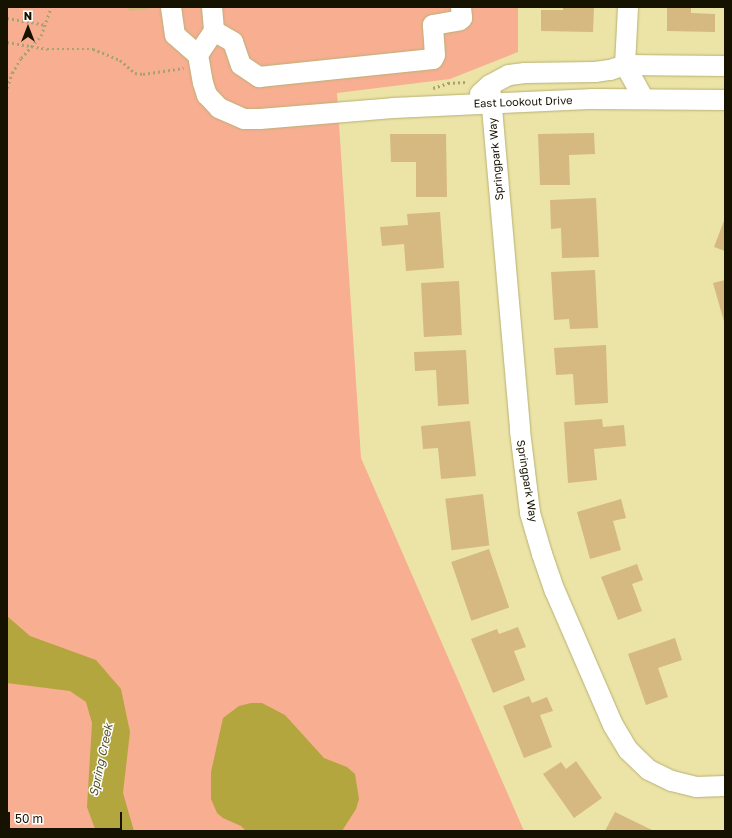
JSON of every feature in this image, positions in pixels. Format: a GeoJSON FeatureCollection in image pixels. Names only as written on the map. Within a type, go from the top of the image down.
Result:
{"type":"FeatureCollection","features":[{"type":"Feature","properties":{"kind":"street"},"geometry":{"type":"LineString","coordinates":[[171,7],[175,35],[198,56],[203,83],[207,94],[219,108],[244,119],[393,108],[468,105]]}},
{"type":"Feature","properties":{"kind":"street"},"geometry":{"type":"LineString","coordinates":[[198,56],[214,31],[212,7]]}},
{"type":"Feature","properties":{"kind":"street"},"geometry":{"type":"LineString","coordinates":[[214,31],[233,42],[241,65],[259,77],[432,59],[435,55],[433,24],[460,20],[462,18],[461,7]]}},
{"type":"Feature","properties":{"kind":"street"},"geometry":{"type":"LineString","coordinates":[[628,7],[625,65],[643,98]]}},
{"type":"Feature","properties":{"kind":"street"},"geometry":{"type":"LineString","coordinates":[[594,99],[614,80],[625,65]]}},
{"type":"Feature","properties":{"kind":"street","name":"East Lookout Drive"},"geometry":{"type":"LineString","coordinates":[[468,105],[490,85],[509,75],[525,73],[595,72],[610,70],[625,65],[725,66]]}},
{"type":"Feature","properties":{"kind":"street","name":"Springpark Way"},"geometry":{"type":"LineString","coordinates":[[490,85],[516,395],[526,486],[530,513],[542,554],[555,591],[613,725],[628,750],[649,770],[672,781],[696,787],[725,786]]}},
{"type":"Feature","properties":{"kind":"street","name":"East Lookout Drive"},"geometry":{"type":"LineString","coordinates":[[468,105],[643,98],[725,100]]}},
{"type":"Feature","properties":{"kind":"path"},"geometry":{"type":"LineString","coordinates":[[7,88],[12,73],[21,58],[40,36],[52,7]]}},
{"type":"Feature","properties":{"kind":"path"},"geometry":{"type":"LineString","coordinates":[[7,18],[45,25]]}},
{"type":"Feature","properties":{"kind":"shaded area"},"geometry":{"type":"Polygon","coordinates":[[[7,7],[518,7],[518,52],[450,79],[337,93],[361,458],[524,831],[7,831],[7,7]]]}},
{"type":"Feature","properties":{"kind":"water","name":"Spring Creek"},"geometry":{"type":"Polygon","coordinates":[[[7,616],[30,636],[96,660],[121,689],[130,732],[123,793],[134,831],[97,831],[95,829],[87,807],[92,723],[86,702],[70,691],[7,683],[7,616]]]}},
{"type":"Feature","properties":{"kind":"water"},"geometry":{"type":"Polygon","coordinates":[[[251,703],[262,703],[285,715],[324,758],[347,767],[355,774],[359,799],[356,809],[342,831],[246,831],[241,826],[223,818],[217,813],[211,799],[211,772],[223,718],[239,706],[251,703]]]}},
{"type":"Feature","properties":{"kind":"building"},"geometry":{"type":"Polygon","coordinates":[[[128,7],[150,7],[150,9],[129,11],[128,7]]]}},
{"type":"Feature","properties":{"kind":"building"},"geometry":{"type":"Polygon","coordinates":[[[563,7],[594,7],[593,32],[541,31],[541,10],[563,10],[563,7]]]}},
{"type":"Feature","properties":{"kind":"building"},"geometry":{"type":"Polygon","coordinates":[[[667,7],[691,7],[691,13],[715,14],[715,32],[667,31],[667,7]]]}},
{"type":"Feature","properties":{"kind":"building"},"geometry":{"type":"Polygon","coordinates":[[[594,133],[595,154],[569,155],[570,185],[540,185],[538,134],[594,133]]]}},
{"type":"Feature","properties":{"kind":"building"},"geometry":{"type":"Polygon","coordinates":[[[390,134],[446,134],[447,197],[416,197],[416,162],[391,162],[390,134]]]}},
{"type":"Feature","properties":{"kind":"building"},"geometry":{"type":"Polygon","coordinates":[[[596,198],[599,257],[562,258],[561,228],[551,229],[550,200],[596,198]]]}},
{"type":"Feature","properties":{"kind":"building"},"geometry":{"type":"Polygon","coordinates":[[[440,212],[444,268],[406,271],[404,244],[382,246],[380,227],[408,225],[407,214],[440,212]]]}},
{"type":"Feature","properties":{"kind":"building"},"geometry":{"type":"Polygon","coordinates":[[[725,218],[725,251],[714,247],[725,218]]]}},
{"type":"Feature","properties":{"kind":"building"},"geometry":{"type":"Polygon","coordinates":[[[595,270],[598,328],[570,329],[569,319],[554,320],[551,272],[595,270]]]}},
{"type":"Feature","properties":{"kind":"building"},"geometry":{"type":"Polygon","coordinates":[[[725,280],[725,325],[713,283],[725,280]]]}},
{"type":"Feature","properties":{"kind":"building"},"geometry":{"type":"Polygon","coordinates":[[[459,281],[462,335],[424,337],[421,283],[459,281]]]}},
{"type":"Feature","properties":{"kind":"building"},"geometry":{"type":"Polygon","coordinates":[[[606,345],[608,403],[575,405],[573,374],[556,375],[554,348],[606,345]]]}},
{"type":"Feature","properties":{"kind":"building"},"geometry":{"type":"Polygon","coordinates":[[[466,350],[469,404],[438,406],[436,370],[415,371],[414,352],[466,350]]]}},
{"type":"Feature","properties":{"kind":"building"},"geometry":{"type":"Polygon","coordinates":[[[602,419],[603,427],[624,425],[626,446],[594,449],[597,480],[568,483],[564,422],[602,419]]]}},
{"type":"Feature","properties":{"kind":"building"},"geometry":{"type":"Polygon","coordinates":[[[470,421],[476,476],[441,479],[438,448],[423,449],[421,426],[470,421]]]}},
{"type":"Feature","properties":{"kind":"building"},"geometry":{"type":"Polygon","coordinates":[[[483,494],[489,546],[452,550],[445,499],[483,494]]]}},
{"type":"Feature","properties":{"kind":"building"},"geometry":{"type":"Polygon","coordinates":[[[621,499],[626,518],[613,521],[621,550],[590,559],[577,512],[621,499]]]}},
{"type":"Feature","properties":{"kind":"building"},"geometry":{"type":"Polygon","coordinates":[[[489,549],[509,608],[471,621],[451,562],[489,549]]]}},
{"type":"Feature","properties":{"kind":"building"},"geometry":{"type":"Polygon","coordinates":[[[637,564],[643,580],[632,584],[642,611],[618,620],[601,577],[637,564]]]}},
{"type":"Feature","properties":{"kind":"building"},"geometry":{"type":"Polygon","coordinates":[[[518,627],[526,647],[514,651],[525,680],[493,693],[471,639],[497,629],[499,634],[518,627]]]}},
{"type":"Feature","properties":{"kind":"building"},"geometry":{"type":"Polygon","coordinates":[[[675,638],[682,660],[658,668],[668,697],[646,705],[628,654],[675,638]]]}},
{"type":"Feature","properties":{"kind":"building"},"geometry":{"type":"Polygon","coordinates":[[[529,696],[532,703],[547,697],[553,711],[540,715],[552,747],[524,758],[503,706],[529,696]]]}},
{"type":"Feature","properties":{"kind":"building"},"geometry":{"type":"Polygon","coordinates":[[[576,761],[602,798],[574,818],[543,774],[561,762],[566,769],[576,761]]]}},
{"type":"Feature","properties":{"kind":"building"},"geometry":{"type":"Polygon","coordinates":[[[615,812],[654,831],[605,831],[615,812]]]}}]}
